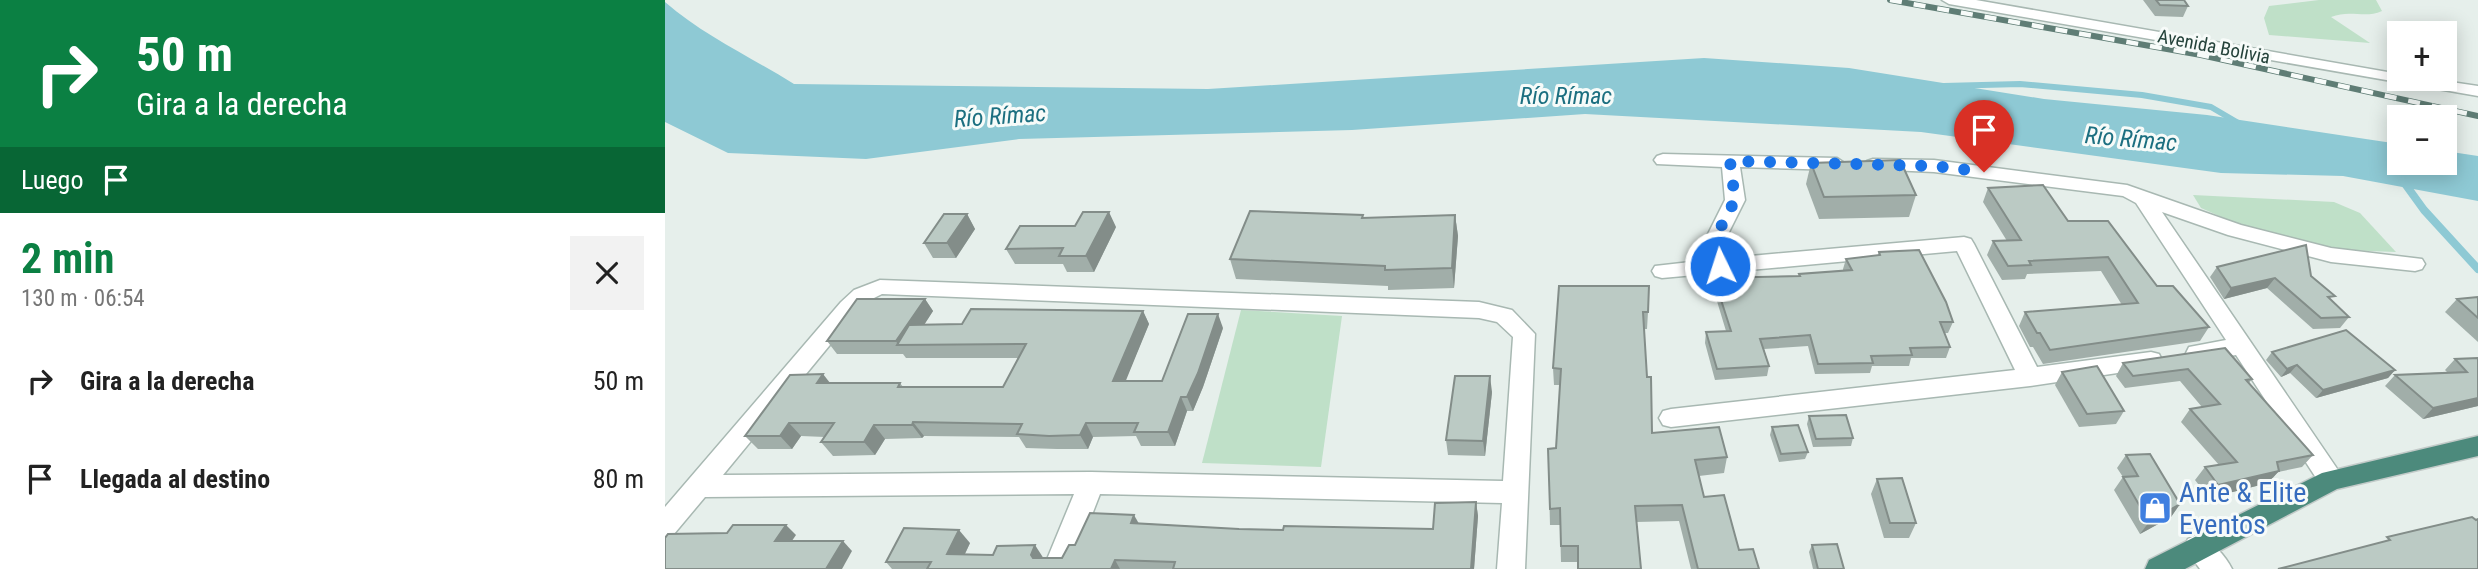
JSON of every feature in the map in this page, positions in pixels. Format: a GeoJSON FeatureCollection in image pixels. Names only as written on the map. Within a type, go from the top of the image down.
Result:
{"type":"FeatureCollection","features":[{"type":"Feature","properties":{"kind":"highway"},"geometry":{"type":"LineString","coordinates":[[2159,569],[2331,480],[2478,446]]}},
{"type":"Feature","properties":{"kind":"street","name":"Avenida Bolivia"},"geometry":{"type":"LineString","coordinates":[[1949,0],[2195,42],[2344,71],[2478,91]]}},
{"type":"Feature","properties":{"kind":"street"},"geometry":{"type":"LineString","coordinates":[[1663,160],[1934,166],[2082,183],[2127,191],[2235,230],[2331,255],[2415,264]]}},
{"type":"Feature","properties":{"kind":"street"},"geometry":{"type":"LineString","coordinates":[[1720,266],[1714,240],[1735,200],[1730,161]]}},
{"type":"Feature","properties":{"kind":"street"},"geometry":{"type":"LineString","coordinates":[[2143,199],[2331,480]]}},
{"type":"Feature","properties":{"kind":"street"},"geometry":{"type":"LineString","coordinates":[[1662,271],[1964,244],[2030,377]]}},
{"type":"Feature","properties":{"kind":"street"},"geometry":{"type":"LineString","coordinates":[[665,526],[849,307],[862,295],[880,288],[1479,310],[1504,316],[1524,334],[1511,569]]}},
{"type":"Feature","properties":{"kind":"street"},"geometry":{"type":"LineString","coordinates":[[1671,418],[2030,377],[2241,346]]}},
{"type":"Feature","properties":{"kind":"street"},"geometry":{"type":"LineString","coordinates":[[1056,569],[1091,483]]}},
{"type":"Feature","properties":{"kind":"street"},"geometry":{"type":"LineString","coordinates":[[699,486],[1091,483],[1514,492]]}},
{"type":"Feature","properties":{"kind":"street"},"geometry":{"type":"LineString","coordinates":[[2197,547],[2218,569]]}},
{"type":"Feature","properties":{"kind":"green space"},"geometry":{"type":"Polygon","coordinates":[[[2319,0],[2376,0],[2382,11],[2331,17],[2370,43],[2269,35],[2264,18],[2269,6],[2319,0]]]}},
{"type":"Feature","properties":{"kind":"green space"},"geometry":{"type":"Polygon","coordinates":[[[2193,195],[2334,202],[2360,213],[2396,252],[2316,249],[2256,232],[2201,208],[2193,195]]]}},
{"type":"Feature","properties":{"kind":"green space"},"geometry":{"type":"Polygon","coordinates":[[[1241,310],[1342,316],[1321,467],[1202,463],[1241,310]]]}},
{"type":"Feature","properties":{"kind":"water","name":"Río Rímac"},"geometry":{"type":"Polygon","coordinates":[[[665,2],[712,36],[794,84],[1208,89],[1704,58],[1849,68],[2044,99],[2207,115],[2387,142],[2387,175],[2457,175],[2457,153],[2478,156],[2478,201],[2343,176],[2221,173],[1921,132],[1585,114],[1352,130],[1019,139],[866,159],[728,153],[665,122],[665,2]]]}},
{"type":"Feature","properties":{"kind":"building"},"geometry":{"type":"Polygon","coordinates":[[[2156,0],[2184,0],[2188,6],[2160,5],[2156,0]]]}},
{"type":"Feature","properties":{"kind":"building"},"geometry":{"type":"Polygon","coordinates":[[[1900,160],[1916,195],[1824,197],[1811,163],[1900,160]]]}},
{"type":"Feature","properties":{"kind":"building"},"geometry":{"type":"Polygon","coordinates":[[[2043,185],[2068,221],[2108,221],[2157,286],[2173,286],[2209,327],[2050,350],[2025,312],[2138,303],[2108,257],[2029,261],[2031,265],[2008,266],[1993,241],[2021,240],[1988,188],[2043,185]]]}},
{"type":"Feature","properties":{"kind":"building"},"geometry":{"type":"Polygon","coordinates":[[[1250,211],[1363,215],[1362,218],[1455,215],[1452,268],[1385,270],[1385,266],[1230,259],[1250,211]]]}},
{"type":"Feature","properties":{"kind":"building"},"geometry":{"type":"Polygon","coordinates":[[[1083,212],[1109,212],[1086,256],[1059,256],[1063,248],[1006,249],[1020,226],[1075,226],[1083,212]]]}},
{"type":"Feature","properties":{"kind":"building"},"geometry":{"type":"Polygon","coordinates":[[[944,214],[967,214],[947,243],[924,243],[944,214]]]}},
{"type":"Feature","properties":{"kind":"building"},"geometry":{"type":"Polygon","coordinates":[[[2306,245],[2311,276],[2335,296],[2328,297],[2349,317],[2321,318],[2275,278],[2231,288],[2217,267],[2306,245]]]}},
{"type":"Feature","properties":{"kind":"building"},"geometry":{"type":"Polygon","coordinates":[[[1919,250],[1946,302],[1953,322],[1940,322],[1950,347],[1910,348],[1912,355],[1871,356],[1873,363],[1818,364],[1810,335],[1760,339],[1769,366],[1717,369],[1706,332],[1731,331],[1714,278],[1800,276],[1799,274],[1852,270],[1846,259],[1880,255],[1879,252],[1919,250]]]}},
{"type":"Feature","properties":{"kind":"building"},"geometry":{"type":"Polygon","coordinates":[[[1559,286],[1649,286],[1648,312],[1643,312],[1647,377],[1651,377],[1652,433],[1719,427],[1727,457],[1695,460],[1704,497],[1724,495],[1739,550],[1753,549],[1759,569],[1698,569],[1682,505],[1635,506],[1641,569],[1578,569],[1578,546],[1561,546],[1560,508],[1550,509],[1548,449],[1556,448],[1561,369],[1553,368],[1559,286]]]}},
{"type":"Feature","properties":{"kind":"building"},"geometry":{"type":"Polygon","coordinates":[[[2478,297],[2478,318],[2457,299],[2478,297]]]}},
{"type":"Feature","properties":{"kind":"building"},"geometry":{"type":"Polygon","coordinates":[[[857,299],[925,299],[896,341],[827,341],[857,299]]]}},
{"type":"Feature","properties":{"kind":"building"},"geometry":{"type":"Polygon","coordinates":[[[971,309],[1143,311],[1113,381],[1162,381],[1188,314],[1218,314],[1198,373],[1187,397],[1181,397],[1168,432],[1134,432],[1138,423],[1086,423],[1080,435],[1049,436],[1017,434],[1022,424],[913,422],[912,425],[874,425],[864,442],[821,442],[834,423],[789,423],[780,436],[745,436],[790,375],[823,374],[817,383],[900,383],[898,387],[1003,387],[1026,344],[897,345],[909,325],[962,324],[971,309]]]}},
{"type":"Feature","properties":{"kind":"building"},"geometry":{"type":"Polygon","coordinates":[[[2346,330],[2395,370],[2323,390],[2297,365],[2287,369],[2272,352],[2346,330]]]}},
{"type":"Feature","properties":{"kind":"building"},"geometry":{"type":"Polygon","coordinates":[[[2225,348],[2252,379],[2246,380],[2313,455],[2277,462],[2279,471],[2218,485],[2205,467],[2237,462],[2190,409],[2220,404],[2188,369],[2133,376],[2123,363],[2225,348]]]}},
{"type":"Feature","properties":{"kind":"building"},"geometry":{"type":"Polygon","coordinates":[[[2478,358],[2478,398],[2433,408],[2395,375],[2467,372],[2455,359],[2478,358]]]}},
{"type":"Feature","properties":{"kind":"building"},"geometry":{"type":"Polygon","coordinates":[[[2097,366],[2124,411],[2087,414],[2062,372],[2097,366]]]}},
{"type":"Feature","properties":{"kind":"building"},"geometry":{"type":"Polygon","coordinates":[[[1455,376],[1490,376],[1483,441],[1446,440],[1455,376]]]}},
{"type":"Feature","properties":{"kind":"building"},"geometry":{"type":"Polygon","coordinates":[[[1846,415],[1853,438],[1816,439],[1809,416],[1846,415]]]}},
{"type":"Feature","properties":{"kind":"building"},"geometry":{"type":"Polygon","coordinates":[[[1798,425],[1808,452],[1781,454],[1772,427],[1798,425]]]}},
{"type":"Feature","properties":{"kind":"building"},"geometry":{"type":"Polygon","coordinates":[[[2150,454],[2180,504],[2149,522],[2123,477],[2138,476],[2126,455],[2150,454]]]}},
{"type":"Feature","properties":{"kind":"building"},"geometry":{"type":"Polygon","coordinates":[[[1902,478],[1916,523],[1890,523],[1877,479],[1902,478]]]}},
{"type":"Feature","properties":{"kind":"building"},"geometry":{"type":"Polygon","coordinates":[[[1476,502],[1471,569],[1173,569],[1175,562],[1115,560],[1111,569],[927,569],[931,562],[886,562],[904,528],[959,530],[947,554],[993,555],[997,546],[1035,545],[1031,555],[1033,558],[1062,558],[1069,545],[1075,545],[1090,513],[1134,515],[1131,523],[1239,529],[1283,530],[1284,526],[1433,529],[1435,503],[1476,502]]]}},
{"type":"Feature","properties":{"kind":"building"},"geometry":{"type":"Polygon","coordinates":[[[2472,517],[2478,519],[2478,569],[2278,569],[2390,540],[2387,537],[2472,517]]]}},
{"type":"Feature","properties":{"kind":"building"},"geometry":{"type":"Polygon","coordinates":[[[733,525],[786,525],[775,541],[843,541],[826,569],[665,569],[665,538],[668,534],[727,533],[733,525]]]}},
{"type":"Feature","properties":{"kind":"building"},"geometry":{"type":"Polygon","coordinates":[[[1837,544],[1844,569],[1818,569],[1812,545],[1837,544]]]}},
{"type":"Feature","properties":{"kind":"waterway"},"geometry":{"type":"LineString","coordinates":[[1944,86],[2020,84],[2142,95],[2211,107],[2240,124]]}},
{"type":"Feature","properties":{"kind":"waterway"},"geometry":{"type":"LineString","coordinates":[[2403,181],[2424,210],[2478,269]]}},
{"type":"Feature","properties":{"kind":"railway"},"geometry":{"type":"LineString","coordinates":[[1890,0],[2201,55],[2478,116]]}},
{"type":"Feature","properties":{"kind":"place","name":"Ante & Elite Eventos"},"geometry":{"type":"Point","coordinates":[2155,508]}},
{"type":"Feature","properties":{"kind":"route"},"geometry":{"type":"LineString","coordinates":[[1720,266],[1714,240],[1735,200],[1730,161],[1934,166],[1984,172]]}}]}
